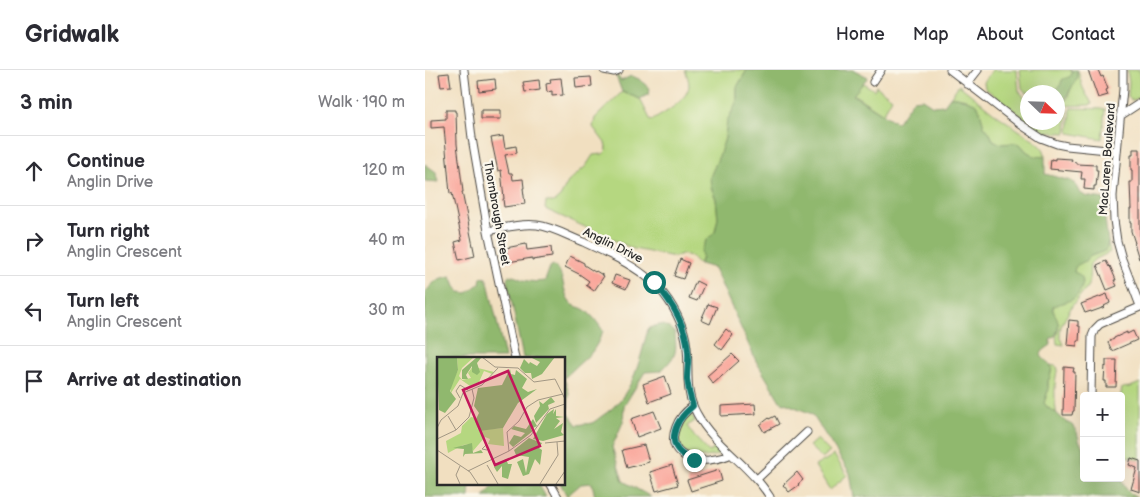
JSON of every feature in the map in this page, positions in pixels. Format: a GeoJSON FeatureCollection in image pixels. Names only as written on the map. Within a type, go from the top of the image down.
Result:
{"type":"FeatureCollection","features":[{"type":"Feature","properties":{"kind":"street","name":"Thornbrough Street"},"geometry":{"type":"LineString","coordinates":[[464,70],[472,138],[488,231],[515,357]]}},
{"type":"Feature","properties":{"kind":"street"},"geometry":{"type":"LineString","coordinates":[[605,70],[614,72],[619,70]]}},
{"type":"Feature","properties":{"kind":"street"},"geometry":{"type":"LineString","coordinates":[[873,82],[881,70]]}},
{"type":"Feature","properties":{"kind":"street"},"geometry":{"type":"LineString","coordinates":[[950,70],[1041,138],[1067,146],[1117,151]]}},
{"type":"Feature","properties":{"kind":"street"},"geometry":{"type":"LineString","coordinates":[[967,84],[978,70]]}},
{"type":"Feature","properties":{"kind":"street","name":"MacLaren Boulevard"},"geometry":{"type":"LineString","coordinates":[[1123,70],[1113,196],[1113,220],[1122,259],[1136,286],[1140,306]]}},
{"type":"Feature","properties":{"kind":"street"},"geometry":{"type":"LineString","coordinates":[[1120,116],[1140,103]]}},
{"type":"Feature","properties":{"kind":"street","name":"Anglin Drive"},"geometry":{"type":"LineString","coordinates":[[488,231],[529,224],[545,227],[605,252],[636,268],[654,282],[671,305],[685,334],[688,351],[688,386],[693,406],[703,424],[757,479],[770,497]]}},
{"type":"Feature","properties":{"kind":"street"},"geometry":{"type":"LineString","coordinates":[[1091,392],[1092,336],[1095,329],[1100,324],[1140,306]]}},
{"type":"Feature","properties":{"kind":"street"},"geometry":{"type":"LineString","coordinates":[[693,406],[678,421],[674,430],[675,444],[679,452],[689,459],[698,461],[722,458],[731,454]]}},
{"type":"Feature","properties":{"kind":"street"},"geometry":{"type":"LineString","coordinates":[[757,479],[807,432]]}},
{"type":"Feature","properties":{"kind":"street"},"geometry":{"type":"LineString","coordinates":[[552,484],[558,497]]}},
{"type":"Feature","properties":{"kind":"green space"},"geometry":{"type":"Polygon","coordinates":[[[685,70],[747,70],[737,87],[737,100],[727,121],[725,138],[711,187],[716,199],[718,218],[715,232],[706,241],[700,263],[682,254],[675,257],[634,249],[545,209],[546,202],[554,202],[560,197],[568,182],[586,166],[593,155],[603,154],[607,150],[605,143],[593,127],[595,118],[622,92],[640,99],[651,121],[662,115],[684,97],[689,86],[685,70]]]}},
{"type":"Feature","properties":{"kind":"green space"},"geometry":{"type":"Polygon","coordinates":[[[747,70],[854,70],[868,77],[853,95],[897,123],[913,100],[922,99],[933,106],[944,105],[950,97],[957,97],[975,103],[979,108],[984,126],[993,140],[1001,144],[1020,144],[1034,156],[1045,157],[1045,174],[1071,181],[1079,192],[1085,196],[1104,199],[1108,242],[1106,250],[1089,257],[1076,266],[1074,272],[1080,275],[1083,282],[1079,292],[1071,300],[1053,306],[1058,329],[1055,336],[1051,338],[1051,345],[1041,354],[1052,368],[1044,403],[1072,425],[1077,432],[1080,442],[1080,482],[1122,482],[1126,489],[1136,497],[854,497],[850,473],[812,414],[780,401],[756,361],[714,268],[697,263],[700,263],[701,251],[706,241],[715,232],[718,218],[716,199],[711,187],[710,177],[725,138],[727,121],[737,101],[737,87],[747,70]]]}},
{"type":"Feature","properties":{"kind":"green space"},"geometry":{"type":"Polygon","coordinates":[[[992,70],[1017,70],[1020,92],[1020,116],[985,88],[984,82],[992,70]]]}},
{"type":"Feature","properties":{"kind":"green space"},"geometry":{"type":"Polygon","coordinates":[[[1020,70],[1070,70],[1073,73],[1061,85],[1022,85],[1020,70]]]}},
{"type":"Feature","properties":{"kind":"green space"},"geometry":{"type":"Polygon","coordinates":[[[1070,70],[1077,70],[1077,78],[1065,99],[1065,85],[1060,85],[1062,80],[1069,77],[1072,71],[1070,70]]]}},
{"type":"Feature","properties":{"kind":"green space"},"geometry":{"type":"Polygon","coordinates":[[[1078,70],[1084,89],[1092,104],[1065,106],[1065,100],[1077,78],[1078,70]]]}},
{"type":"Feature","properties":{"kind":"green space"},"geometry":{"type":"Polygon","coordinates":[[[1127,70],[1140,70],[1140,97],[1134,100],[1128,97],[1129,82],[1127,70]]]}},
{"type":"Feature","properties":{"kind":"green space"},"geometry":{"type":"Polygon","coordinates":[[[617,75],[621,81],[631,76],[639,79],[650,89],[649,94],[640,99],[622,92],[617,75]]]}},
{"type":"Feature","properties":{"kind":"green space"},"geometry":{"type":"Polygon","coordinates":[[[863,83],[874,90],[876,86],[892,98],[883,114],[853,94],[863,83]]]}},
{"type":"Feature","properties":{"kind":"green space"},"geometry":{"type":"Polygon","coordinates":[[[959,85],[994,113],[1039,144],[1044,150],[1045,157],[1034,156],[1020,144],[1001,144],[993,140],[984,126],[979,109],[966,99],[950,97],[959,85]]]}},
{"type":"Feature","properties":{"kind":"green space"},"geometry":{"type":"Polygon","coordinates":[[[1071,108],[1105,109],[1102,139],[1069,133],[1071,108]]]}},
{"type":"Feature","properties":{"kind":"green space"},"geometry":{"type":"Polygon","coordinates":[[[1065,110],[1068,110],[1066,133],[1045,132],[1042,130],[1065,130],[1065,110]]]}},
{"type":"Feature","properties":{"kind":"green space"},"geometry":{"type":"Polygon","coordinates":[[[425,164],[436,172],[439,182],[425,181],[425,164]]]}},
{"type":"Feature","properties":{"kind":"green space"},"geometry":{"type":"Polygon","coordinates":[[[1108,242],[1110,252],[1090,264],[1089,283],[1072,306],[1061,326],[1060,335],[1064,345],[1057,344],[1058,325],[1052,310],[1054,306],[1072,298],[1079,292],[1083,281],[1074,272],[1076,264],[1107,247],[1108,242]]]}},
{"type":"Feature","properties":{"kind":"green space"},"geometry":{"type":"Polygon","coordinates":[[[553,265],[560,273],[566,294],[571,303],[588,312],[603,331],[592,352],[565,377],[565,357],[523,357],[507,279],[508,276],[514,276],[529,281],[545,281],[550,267],[553,265]]]}},
{"type":"Feature","properties":{"kind":"green space"},"geometry":{"type":"Polygon","coordinates":[[[451,276],[456,288],[460,292],[467,293],[480,283],[481,277],[486,278],[505,357],[437,357],[437,484],[470,484],[469,497],[425,497],[425,293],[436,281],[451,276]]]}},
{"type":"Feature","properties":{"kind":"green space"},"geometry":{"type":"Polygon","coordinates":[[[662,325],[668,327],[675,333],[676,346],[673,358],[661,371],[645,372],[624,406],[623,422],[612,447],[623,481],[651,497],[595,497],[592,483],[581,484],[567,496],[561,484],[565,484],[565,381],[569,394],[568,413],[577,425],[592,423],[613,408],[628,389],[638,366],[648,329],[662,325]]]}},
{"type":"Feature","properties":{"kind":"green space"},"geometry":{"type":"Polygon","coordinates":[[[1050,365],[1058,368],[1055,392],[1057,415],[1044,403],[1052,368],[1050,365]]]}},
{"type":"Feature","properties":{"kind":"green space"},"geometry":{"type":"Polygon","coordinates":[[[1140,383],[1140,460],[1126,456],[1125,458],[1125,392],[1122,392],[1122,388],[1140,383]]]}},
{"type":"Feature","properties":{"kind":"green space"},"geometry":{"type":"Polygon","coordinates":[[[690,415],[695,421],[687,426],[694,436],[709,452],[717,447],[722,452],[721,454],[694,457],[685,453],[681,448],[677,436],[678,429],[684,418],[690,415]]]}},
{"type":"Feature","properties":{"kind":"green space"},"geometry":{"type":"Polygon","coordinates":[[[817,439],[830,452],[822,458],[809,446],[817,439]]]}},
{"type":"Feature","properties":{"kind":"green space"},"geometry":{"type":"Polygon","coordinates":[[[834,455],[847,475],[830,490],[815,466],[834,455]]]}},
{"type":"Feature","properties":{"kind":"green space"},"geometry":{"type":"Polygon","coordinates":[[[495,484],[539,484],[546,497],[484,497],[495,484]]]}},
{"type":"Feature","properties":{"kind":"building"},"geometry":{"type":"Polygon","coordinates":[[[1088,70],[1098,70],[1101,77],[1103,76],[1108,89],[1106,90],[1108,95],[1098,98],[1088,70]]]}},
{"type":"Feature","properties":{"kind":"building"},"geometry":{"type":"Polygon","coordinates":[[[449,73],[451,86],[441,87],[439,74],[449,73]]]}},
{"type":"Feature","properties":{"kind":"building"},"geometry":{"type":"Polygon","coordinates":[[[591,77],[592,86],[576,88],[575,78],[591,77]]]}},
{"type":"Feature","properties":{"kind":"building"},"geometry":{"type":"Polygon","coordinates":[[[561,78],[563,95],[552,96],[552,91],[547,92],[546,84],[551,83],[550,79],[561,78]]]}},
{"type":"Feature","properties":{"kind":"building"},"geometry":{"type":"Polygon","coordinates":[[[495,79],[496,89],[479,91],[478,81],[495,79]]]}},
{"type":"Feature","properties":{"kind":"building"},"geometry":{"type":"Polygon","coordinates":[[[539,80],[540,90],[525,92],[523,82],[539,80]]]}},
{"type":"Feature","properties":{"kind":"building"},"geometry":{"type":"Polygon","coordinates":[[[446,110],[455,110],[456,112],[462,192],[475,256],[459,260],[455,242],[462,240],[452,193],[450,194],[444,127],[431,128],[431,120],[446,119],[446,110]]]}},
{"type":"Feature","properties":{"kind":"building"},"geometry":{"type":"Polygon","coordinates":[[[481,110],[501,110],[501,119],[481,119],[481,110]]]}},
{"type":"Feature","properties":{"kind":"building"},"geometry":{"type":"Polygon","coordinates":[[[503,136],[505,148],[516,146],[517,153],[505,155],[509,173],[512,173],[513,180],[523,179],[525,204],[504,207],[501,170],[498,171],[491,138],[503,136]]]}},
{"type":"Feature","properties":{"kind":"building"},"geometry":{"type":"Polygon","coordinates":[[[1133,149],[1140,149],[1140,259],[1130,223],[1131,155],[1133,155],[1133,149]]]}},
{"type":"Feature","properties":{"kind":"building"},"geometry":{"type":"Polygon","coordinates":[[[1055,158],[1072,159],[1071,161],[1076,162],[1076,164],[1096,165],[1096,170],[1098,170],[1094,190],[1084,189],[1085,179],[1081,179],[1082,172],[1050,169],[1051,159],[1055,160],[1055,158]]]}},
{"type":"Feature","properties":{"kind":"building"},"geometry":{"type":"Polygon","coordinates":[[[526,244],[527,250],[551,247],[552,257],[508,262],[506,248],[526,244]]]}},
{"type":"Feature","properties":{"kind":"building"},"geometry":{"type":"Polygon","coordinates":[[[570,256],[604,276],[594,291],[586,285],[589,281],[565,267],[570,256]]]}},
{"type":"Feature","properties":{"kind":"building"},"geometry":{"type":"Polygon","coordinates":[[[680,259],[689,263],[683,279],[674,276],[680,259]]]}},
{"type":"Feature","properties":{"kind":"building"},"geometry":{"type":"Polygon","coordinates":[[[1106,261],[1110,266],[1117,286],[1107,290],[1097,265],[1106,261]]]}},
{"type":"Feature","properties":{"kind":"building"},"geometry":{"type":"Polygon","coordinates":[[[615,275],[630,280],[626,289],[612,283],[615,275]]]}},
{"type":"Feature","properties":{"kind":"building"},"geometry":{"type":"Polygon","coordinates":[[[696,281],[704,285],[697,301],[689,298],[696,281]]]}},
{"type":"Feature","properties":{"kind":"building"},"geometry":{"type":"Polygon","coordinates":[[[1107,294],[1110,303],[1105,307],[1085,313],[1081,304],[1107,294]]]}},
{"type":"Feature","properties":{"kind":"building"},"geometry":{"type":"Polygon","coordinates":[[[708,304],[717,307],[710,324],[701,320],[708,304]]]}},
{"type":"Feature","properties":{"kind":"building"},"geometry":{"type":"Polygon","coordinates":[[[1069,320],[1078,321],[1078,326],[1080,326],[1077,346],[1067,345],[1069,320]]]}},
{"type":"Feature","properties":{"kind":"building"},"geometry":{"type":"Polygon","coordinates":[[[726,329],[733,335],[722,350],[715,344],[726,329]]]}},
{"type":"Feature","properties":{"kind":"building"},"geometry":{"type":"Polygon","coordinates":[[[1133,331],[1137,340],[1112,351],[1108,342],[1127,332],[1127,334],[1133,331]]]}},
{"type":"Feature","properties":{"kind":"building"},"geometry":{"type":"Polygon","coordinates":[[[732,354],[739,361],[713,384],[707,376],[732,354]]]}},
{"type":"Feature","properties":{"kind":"building"},"geometry":{"type":"Polygon","coordinates":[[[1106,360],[1117,360],[1116,387],[1106,387],[1106,381],[1104,381],[1106,360]]]}},
{"type":"Feature","properties":{"kind":"building"},"geometry":{"type":"Polygon","coordinates":[[[1064,367],[1074,368],[1073,372],[1075,372],[1074,411],[1072,415],[1063,415],[1064,367]]]}},
{"type":"Feature","properties":{"kind":"building"},"geometry":{"type":"Polygon","coordinates":[[[665,376],[671,394],[649,402],[643,384],[665,376]]]}},
{"type":"Feature","properties":{"kind":"building"},"geometry":{"type":"Polygon","coordinates":[[[755,404],[756,414],[721,416],[721,406],[755,404]]]}},
{"type":"Feature","properties":{"kind":"building"},"geometry":{"type":"Polygon","coordinates":[[[654,411],[661,428],[637,437],[631,419],[654,411]]]}},
{"type":"Feature","properties":{"kind":"building"},"geometry":{"type":"Polygon","coordinates":[[[775,416],[779,424],[764,432],[760,425],[775,416]]]}},
{"type":"Feature","properties":{"kind":"building"},"geometry":{"type":"Polygon","coordinates":[[[644,445],[649,462],[627,468],[622,450],[644,445]]]}},
{"type":"Feature","properties":{"kind":"building"},"geometry":{"type":"Polygon","coordinates":[[[1131,458],[1140,461],[1140,492],[1131,489],[1137,468],[1129,465],[1131,458]]]}},
{"type":"Feature","properties":{"kind":"building"},"geometry":{"type":"Polygon","coordinates":[[[672,465],[678,485],[656,491],[650,472],[672,465]]]}},
{"type":"Feature","properties":{"kind":"building"},"geometry":{"type":"Polygon","coordinates":[[[719,470],[722,481],[691,491],[687,480],[719,470]]]}},
{"type":"Feature","properties":{"kind":"building"},"geometry":{"type":"Polygon","coordinates":[[[797,472],[803,480],[789,492],[783,485],[797,472]]]}},
{"type":"Feature","properties":{"kind":"route"},"geometry":{"type":"LineString","coordinates":[[654,282],[662,290],[675,310],[685,334],[688,351],[687,378],[693,406],[678,421],[674,430],[674,440],[679,452],[685,457],[694,460]]}}]}
